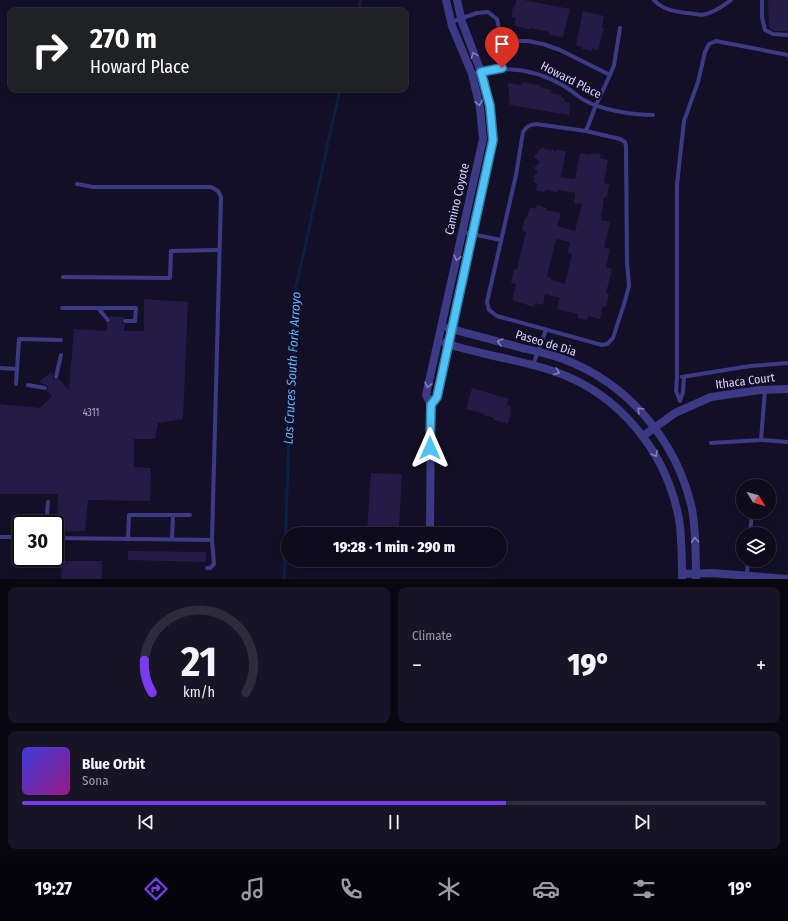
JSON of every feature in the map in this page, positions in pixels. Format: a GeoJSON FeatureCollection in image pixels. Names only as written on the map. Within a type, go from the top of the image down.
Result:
{"type":"FeatureCollection","features":[{"type":"Feature","properties":{"kind":"street","name":"Camino Coyote"},"geometry":{"type":"LineString","coordinates":[[431,405],[437,397],[493,140],[490,106],[477,73],[452,22],[446,0]]}},
{"type":"Feature","properties":{"kind":"street","name":"Camino Coyote"},"geometry":{"type":"LineString","coordinates":[[430,527],[431,405],[426,395],[483,139],[477,73],[457,0]]}},
{"type":"Feature","properties":{"kind":"street","name":"Paseo de Dia"},"geometry":{"type":"LineString","coordinates":[[441,327],[552,355],[569,361],[604,380],[629,400],[654,427],[673,458],[687,493],[695,530],[696,576]]}},
{"type":"Feature","properties":{"kind":"street","name":"Paseo de Dia"},"geometry":{"type":"LineString","coordinates":[[438,341],[534,365],[562,374],[589,387],[619,410],[643,436],[661,465],[676,505],[680,532],[682,576]]}},
{"type":"Feature","properties":{"kind":"street","name":"Ithaca Court"},"geometry":{"type":"LineString","coordinates":[[643,436],[675,413],[710,397],[765,390],[788,389]]}},
{"type":"Feature","properties":{"kind":"street"},"geometry":{"type":"LineString","coordinates":[[682,576],[747,576],[788,579]]}},
{"type":"Feature","properties":{"kind":"lane"},"geometry":{"type":"LineString","coordinates":[[654,0],[665,9],[706,15],[731,0]]}},
{"type":"Feature","properties":{"kind":"lane"},"geometry":{"type":"LineString","coordinates":[[762,0],[762,17],[765,30],[773,34],[788,36]]}},
{"type":"Feature","properties":{"kind":"lane"},"geometry":{"type":"LineString","coordinates":[[452,22],[477,13],[488,12],[497,19],[504,41],[543,44],[560,50],[610,75]]}},
{"type":"Feature","properties":{"kind":"lane"},"geometry":{"type":"LineString","coordinates":[[586,131],[614,64],[620,28]]}},
{"type":"Feature","properties":{"kind":"lane"},"geometry":{"type":"LineString","coordinates":[[682,410],[676,391],[677,185],[684,121],[698,82],[705,52],[711,42],[716,41],[788,55]]}},
{"type":"Feature","properties":{"kind":"lane","name":"Howard Place"},"geometry":{"type":"LineString","coordinates":[[477,73],[502,68],[534,72],[548,77],[565,86],[584,101],[623,113],[653,115]]}},
{"type":"Feature","properties":{"kind":"lane"},"geometry":{"type":"LineString","coordinates":[[536,124],[586,131],[620,139],[625,142],[627,262],[629,286],[613,338],[607,344],[602,345],[497,316],[489,310],[487,302],[501,240],[516,175],[523,132],[526,127],[536,124]]}},
{"type":"Feature","properties":{"kind":"lane"},"geometry":{"type":"LineString","coordinates":[[77,184],[93,187],[211,187],[218,191],[221,197],[212,540],[214,564],[210,568],[207,568]]}},
{"type":"Feature","properties":{"kind":"lane"},"geometry":{"type":"LineString","coordinates":[[462,232],[501,240]]}},
{"type":"Feature","properties":{"kind":"lane"},"geometry":{"type":"LineString","coordinates":[[63,277],[170,278],[171,251],[219,250]]}},
{"type":"Feature","properties":{"kind":"lane"},"geometry":{"type":"LineString","coordinates":[[62,308],[136,308],[135,321],[125,321]]}},
{"type":"Feature","properties":{"kind":"lane"},"geometry":{"type":"LineString","coordinates":[[98,308],[108,320]]}},
{"type":"Feature","properties":{"kind":"lane"},"geometry":{"type":"LineString","coordinates":[[534,365],[546,330]]}},
{"type":"Feature","properties":{"kind":"lane"},"geometry":{"type":"LineString","coordinates":[[16,384],[19,339],[61,340]]}},
{"type":"Feature","properties":{"kind":"lane"},"geometry":{"type":"LineString","coordinates":[[56,377],[61,355]]}},
{"type":"Feature","properties":{"kind":"lane"},"geometry":{"type":"LineString","coordinates":[[677,378],[750,366],[788,363]]}},
{"type":"Feature","properties":{"kind":"lane"},"geometry":{"type":"LineString","coordinates":[[0,368],[17,369]]}},
{"type":"Feature","properties":{"kind":"lane"},"geometry":{"type":"LineString","coordinates":[[680,401],[684,392],[684,377]]}},
{"type":"Feature","properties":{"kind":"lane"},"geometry":{"type":"LineString","coordinates":[[28,385],[45,388]]}},
{"type":"Feature","properties":{"kind":"lane"},"geometry":{"type":"LineString","coordinates":[[761,440],[765,390]]}},
{"type":"Feature","properties":{"kind":"lane"},"geometry":{"type":"LineString","coordinates":[[711,443],[761,440],[788,442]]}},
{"type":"Feature","properties":{"kind":"lane"},"geometry":{"type":"LineString","coordinates":[[47,515],[48,502]]}},
{"type":"Feature","properties":{"kind":"lane"},"geometry":{"type":"LineString","coordinates":[[128,539],[129,515],[190,515]]}},
{"type":"Feature","properties":{"kind":"lane"},"geometry":{"type":"LineString","coordinates":[[172,539],[173,515]]}},
{"type":"Feature","properties":{"kind":"lane"},"geometry":{"type":"LineString","coordinates":[[0,537],[12,537]]}},
{"type":"Feature","properties":{"kind":"lane"},"geometry":{"type":"LineString","coordinates":[[64,538],[212,540]]}},
{"type":"Feature","properties":{"kind":"lane"},"geometry":{"type":"LineString","coordinates":[[747,576],[748,567]]}},
{"type":"Feature","properties":{"kind":"building"},"geometry":{"type":"Polygon","coordinates":[[[516,0],[524,0],[570,9],[563,37],[550,35],[550,32],[530,28],[529,30],[514,25],[516,18],[511,17],[516,0]]]}},
{"type":"Feature","properties":{"kind":"building"},"geometry":{"type":"Polygon","coordinates":[[[768,0],[788,0],[788,31],[774,31],[769,28],[768,0]]]}},
{"type":"Feature","properties":{"kind":"building"},"geometry":{"type":"Polygon","coordinates":[[[583,11],[604,16],[602,28],[604,28],[598,50],[592,48],[592,51],[582,49],[582,47],[576,45],[583,11]]]}},
{"type":"Feature","properties":{"kind":"building"},"geometry":{"type":"Polygon","coordinates":[[[522,82],[540,85],[539,87],[552,90],[551,93],[561,95],[561,97],[565,98],[564,102],[570,103],[569,115],[510,105],[508,83],[521,85],[522,82]]]}},
{"type":"Feature","properties":{"kind":"building"},"geometry":{"type":"Polygon","coordinates":[[[542,147],[546,150],[547,148],[550,151],[552,149],[555,152],[557,150],[566,151],[561,177],[575,179],[580,153],[591,155],[591,153],[601,154],[600,158],[608,160],[604,183],[609,184],[607,197],[604,197],[601,220],[610,222],[604,247],[610,249],[606,267],[612,269],[606,293],[609,294],[606,307],[603,306],[600,319],[588,316],[587,320],[577,318],[578,314],[557,309],[560,298],[545,294],[543,305],[535,303],[534,307],[512,300],[516,284],[511,283],[514,269],[517,269],[526,232],[522,231],[525,217],[527,217],[530,207],[536,209],[537,205],[547,208],[546,210],[561,213],[557,226],[575,231],[582,204],[574,203],[575,193],[558,190],[558,192],[545,190],[545,192],[536,191],[537,184],[533,181],[535,179],[533,177],[538,172],[534,168],[540,162],[534,157],[542,147]],[[556,239],[547,276],[551,278],[551,280],[565,284],[572,254],[568,253],[570,242],[556,239]]]}},
{"type":"Feature","properties":{"kind":"building"},"geometry":{"type":"Polygon","coordinates":[[[144,299],[188,302],[183,419],[158,423],[155,439],[134,439],[134,467],[151,468],[150,501],[88,500],[85,531],[64,532],[64,515],[57,515],[58,494],[0,494],[0,404],[40,408],[52,396],[47,391],[48,386],[39,382],[51,372],[53,374],[53,379],[59,379],[69,390],[74,329],[107,331],[107,323],[111,321],[109,316],[125,317],[122,321],[122,323],[125,324],[124,331],[144,331],[144,299]]]}},
{"type":"Feature","properties":{"kind":"building"},"geometry":{"type":"Polygon","coordinates":[[[472,388],[509,399],[507,405],[511,406],[511,412],[508,424],[494,420],[494,418],[484,415],[485,414],[466,409],[472,388]]]}},
{"type":"Feature","properties":{"kind":"building"},"geometry":{"type":"Polygon","coordinates":[[[371,473],[402,474],[399,527],[367,527],[371,473]]]}},
{"type":"Feature","properties":{"kind":"building"},"geometry":{"type":"Polygon","coordinates":[[[128,551],[206,552],[206,562],[128,560],[128,551]]]}},
{"type":"Feature","properties":{"kind":"building"},"geometry":{"type":"Polygon","coordinates":[[[64,561],[102,561],[102,579],[61,579],[62,567],[64,567],[64,561]]]}},
{"type":"Feature","properties":{"kind":"waterway","name":"Las Cruces South Fork Arroyo"},"geometry":{"type":"LineString","coordinates":[[359,8],[361,0]]}},
{"type":"Feature","properties":{"kind":"waterway","name":"Las Cruces South Fork Arroyo"},"geometry":{"type":"LineString","coordinates":[[284,579],[294,296],[339,92]]}},
{"type":"Feature","properties":{"kind":"route"},"geometry":{"type":"LineString","coordinates":[[430,448],[431,405],[437,397],[493,140],[490,106],[481,72],[502,68]]}}]}
